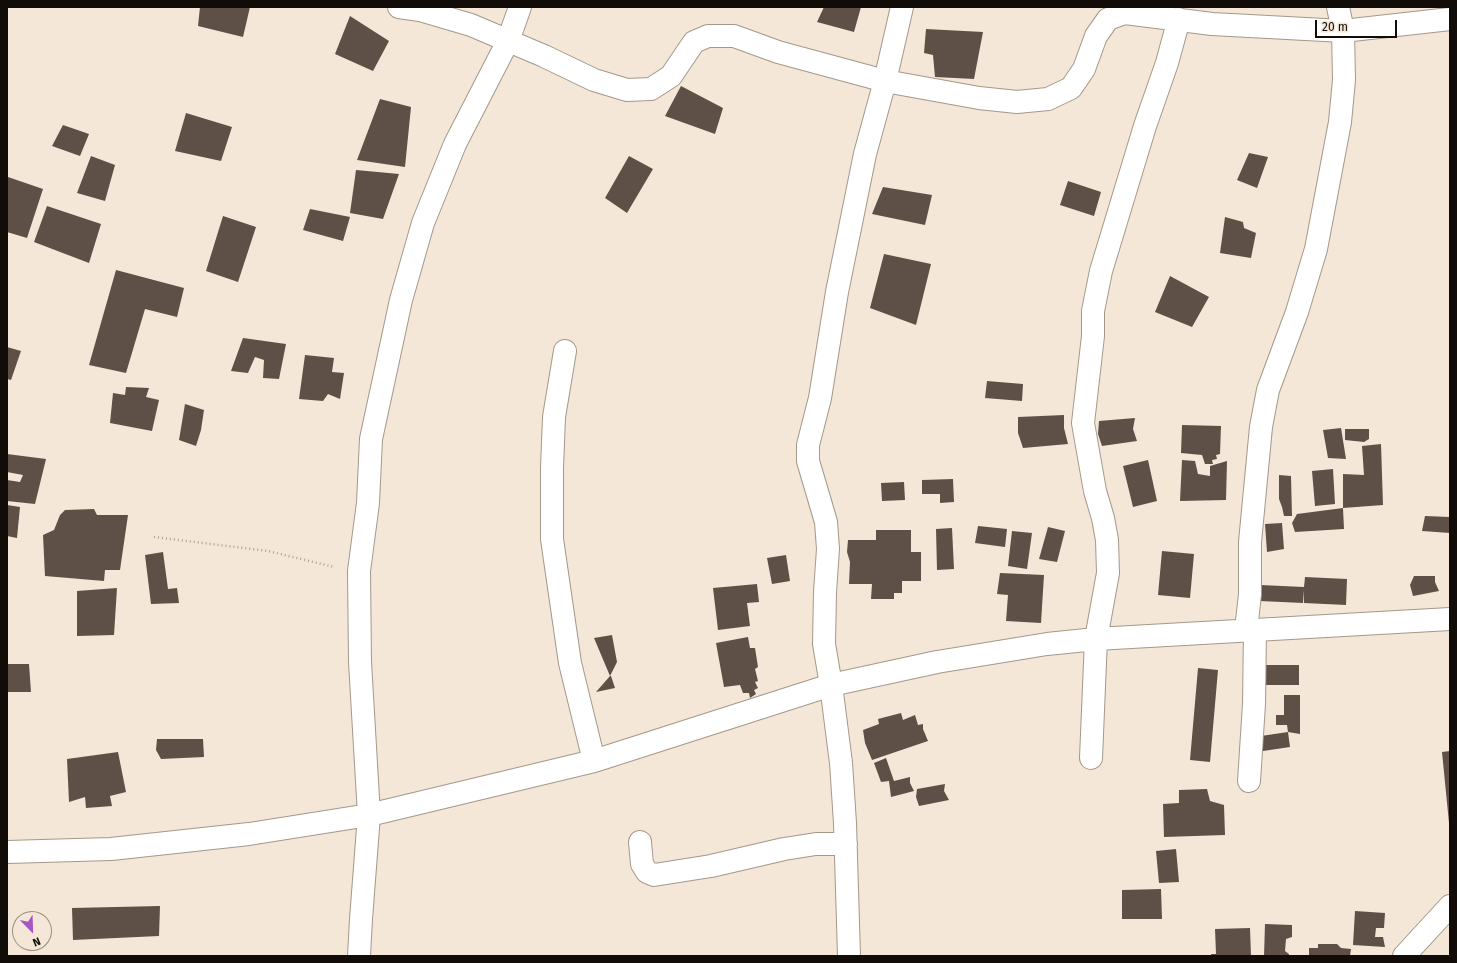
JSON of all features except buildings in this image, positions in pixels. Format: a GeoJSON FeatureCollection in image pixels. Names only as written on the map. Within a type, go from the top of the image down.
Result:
{"type":"FeatureCollection","features":[{"type":"Feature","properties":{"kind":"street"},"geometry":{"type":"LineString","coordinates":[[399,7],[420,10],[471,26],[594,80],[627,90],[651,89],[671,76],[694,42],[708,36],[734,36],[778,52],[885,82],[978,98],[1018,102],[1048,100],[1071,88],[1084,69],[1096,36],[1108,19],[1125,13],[1212,24],[1343,31],[1450,19]]}},
{"type":"Feature","properties":{"kind":"street"},"geometry":{"type":"LineString","coordinates":[[359,956],[369,815],[360,662],[359,571],[368,503],[371,439],[401,300],[423,223],[455,144],[508,41],[520,7]]}},
{"type":"Feature","properties":{"kind":"street"},"geometry":{"type":"LineString","coordinates":[[849,956],[846,844],[841,763],[824,644],[828,549],[826,522],[808,461],[808,445],[820,398],[836,292],[865,154],[885,82],[902,7]]}},
{"type":"Feature","properties":{"kind":"street"},"geometry":{"type":"LineString","coordinates":[[1249,781],[1254,704],[1250,630],[1250,542],[1261,427],[1268,390],[1297,312],[1316,249],[1340,122],[1344,80],[1343,31],[1338,7]]}},
{"type":"Feature","properties":{"kind":"street"},"geometry":{"type":"LineString","coordinates":[[1091,758],[1096,639],[1108,573],[1107,540],[1104,518],[1095,491],[1083,423],[1093,336],[1093,310],[1101,271],[1145,126],[1167,63],[1179,19]]}},
{"type":"Feature","properties":{"kind":"street"},"geometry":{"type":"LineString","coordinates":[[566,351],[554,417],[552,539],[570,663],[594,760]]}},
{"type":"Feature","properties":{"kind":"street"},"geometry":{"type":"LineString","coordinates":[[7,852],[111,850],[250,834],[369,815],[594,760],[831,685],[937,662],[1047,644],[1096,639],[1450,619]]}},
{"type":"Feature","properties":{"kind":"street"},"geometry":{"type":"LineString","coordinates":[[640,842],[642,864],[647,872],[654,875],[710,866],[784,849],[816,844],[846,844]]}},
{"type":"Feature","properties":{"kind":"street"},"geometry":{"type":"LineString","coordinates":[[1404,956],[1450,906]]}},
{"type":"Feature","properties":{"kind":"path"},"geometry":{"type":"LineString","coordinates":[[154,537],[268,551],[327,566],[359,571]]}}]}
